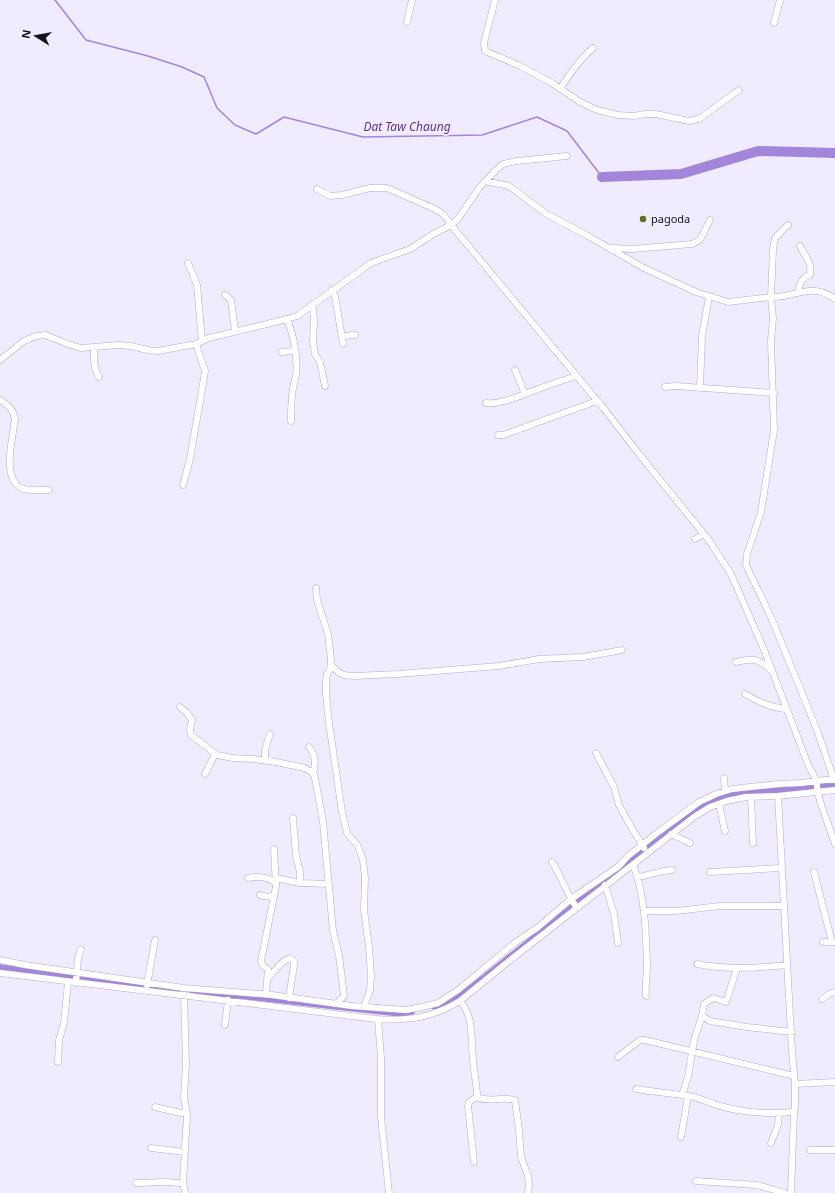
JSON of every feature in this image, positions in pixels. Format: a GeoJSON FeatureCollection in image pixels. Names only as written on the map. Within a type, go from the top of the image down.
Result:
{"type":"FeatureCollection","features":[{"type":"Feature","properties":{"kind":"street"},"geometry":{"type":"LineString","coordinates":[[406,22],[412,0]]}},
{"type":"Feature","properties":{"kind":"street"},"geometry":{"type":"LineString","coordinates":[[495,0],[484,43],[485,51],[518,65],[580,102],[597,110],[618,115],[634,116],[656,114],[689,121],[699,119],[739,90]]}},
{"type":"Feature","properties":{"kind":"street"},"geometry":{"type":"LineString","coordinates":[[774,23],[780,0]]}},
{"type":"Feature","properties":{"kind":"street"},"geometry":{"type":"LineString","coordinates":[[560,89],[576,65],[593,48]]}},
{"type":"Feature","properties":{"kind":"street"},"geometry":{"type":"LineString","coordinates":[[1,358],[24,342],[36,336],[46,336],[81,348],[118,345],[158,351],[196,344],[209,338],[297,316],[371,263],[410,249],[434,233],[451,225],[457,220],[485,181],[503,164],[509,162],[567,156]]}},
{"type":"Feature","properties":{"kind":"street"},"geometry":{"type":"LineString","coordinates":[[485,181],[509,186],[545,213],[669,281],[709,297],[728,302],[786,296],[805,290],[825,293],[835,299]]}},
{"type":"Feature","properties":{"kind":"street"},"geometry":{"type":"LineString","coordinates":[[318,189],[330,196],[342,195],[370,188],[387,188],[435,208],[444,214],[451,225],[597,401],[704,534],[731,574],[773,672],[817,787],[821,804],[835,844]]}},
{"type":"Feature","properties":{"kind":"street"},"geometry":{"type":"LineString","coordinates":[[610,248],[632,249],[692,244],[700,240],[710,220]]}},
{"type":"Feature","properties":{"kind":"street"},"geometry":{"type":"LineString","coordinates":[[0,973],[68,982],[77,978],[147,986],[184,995],[228,1000],[312,1006],[378,1019],[401,1020],[422,1017],[443,1011],[460,1001],[619,866],[628,856],[645,849],[671,834],[710,807],[727,800],[778,796],[817,787],[834,780],[817,730],[771,617],[746,565],[747,554],[761,512],[774,430],[774,393],[771,341],[773,318],[771,297],[773,249],[775,238],[788,225]]}},
{"type":"Feature","properties":{"kind":"street"},"geometry":{"type":"LineString","coordinates":[[798,292],[799,285],[805,276],[810,275],[811,267],[810,262],[800,246]]}},
{"type":"Feature","properties":{"kind":"street"},"geometry":{"type":"LineString","coordinates":[[188,263],[197,285],[202,341]]}},
{"type":"Feature","properties":{"kind":"street"},"geometry":{"type":"LineString","coordinates":[[332,290],[335,296],[343,344]]}},
{"type":"Feature","properties":{"kind":"street"},"geometry":{"type":"LineString","coordinates":[[226,295],[231,300],[235,331]]}},
{"type":"Feature","properties":{"kind":"street"},"geometry":{"type":"LineString","coordinates":[[700,388],[702,336],[709,297]]}},
{"type":"Feature","properties":{"kind":"street"},"geometry":{"type":"LineString","coordinates":[[313,304],[313,341],[315,354],[320,362],[325,386]]}},
{"type":"Feature","properties":{"kind":"street"},"geometry":{"type":"LineString","coordinates":[[287,319],[293,333],[296,370],[292,393],[291,421]]}},
{"type":"Feature","properties":{"kind":"street"},"geometry":{"type":"LineString","coordinates":[[342,336],[355,335]]}},
{"type":"Feature","properties":{"kind":"street"},"geometry":{"type":"LineString","coordinates":[[183,486],[190,459],[204,378],[204,371],[196,344]]}},
{"type":"Feature","properties":{"kind":"street"},"geometry":{"type":"LineString","coordinates":[[94,347],[95,366],[99,377]]}},
{"type":"Feature","properties":{"kind":"street"},"geometry":{"type":"LineString","coordinates":[[282,352],[295,351]]}},
{"type":"Feature","properties":{"kind":"street"},"geometry":{"type":"LineString","coordinates":[[515,370],[525,394]]}},
{"type":"Feature","properties":{"kind":"street"},"geometry":{"type":"LineString","coordinates":[[486,403],[498,403],[576,376]]}},
{"type":"Feature","properties":{"kind":"street"},"geometry":{"type":"LineString","coordinates":[[665,387],[676,386],[774,393]]}},
{"type":"Feature","properties":{"kind":"street"},"geometry":{"type":"LineString","coordinates":[[0,400],[10,407],[14,413],[15,419],[9,461],[9,472],[12,479],[16,484],[24,489],[49,490]]}},
{"type":"Feature","properties":{"kind":"street"},"geometry":{"type":"LineString","coordinates":[[498,435],[503,435],[597,401]]}},
{"type":"Feature","properties":{"kind":"street"},"geometry":{"type":"LineString","coordinates":[[695,539],[704,534]]}},
{"type":"Feature","properties":{"kind":"street"},"geometry":{"type":"LineString","coordinates":[[316,588],[317,600],[328,634],[331,665],[326,681],[326,694],[342,812],[347,833],[358,846],[363,860],[365,878],[364,910],[371,976],[370,990],[364,1007]]}},
{"type":"Feature","properties":{"kind":"street"},"geometry":{"type":"LineString","coordinates":[[331,665],[338,672],[344,675],[398,674],[485,668],[539,659],[583,657],[622,650]]}},
{"type":"Feature","properties":{"kind":"street"},"geometry":{"type":"LineString","coordinates":[[736,662],[748,659],[760,660],[773,672]]}},
{"type":"Feature","properties":{"kind":"street"},"geometry":{"type":"LineString","coordinates":[[745,694],[765,705],[787,709]]}},
{"type":"Feature","properties":{"kind":"street"},"geometry":{"type":"LineString","coordinates":[[180,707],[192,720],[190,729],[191,736],[215,754],[233,758],[265,760],[305,768],[313,774],[323,822],[334,930],[344,996],[337,1004]]}},
{"type":"Feature","properties":{"kind":"street"},"geometry":{"type":"LineString","coordinates":[[265,760],[265,750],[270,734]]}},
{"type":"Feature","properties":{"kind":"street"},"geometry":{"type":"LineString","coordinates":[[309,747],[315,757],[316,766],[313,774]]}},
{"type":"Feature","properties":{"kind":"street"},"geometry":{"type":"LineString","coordinates":[[596,753],[614,787],[619,805],[630,826],[645,849]]}},
{"type":"Feature","properties":{"kind":"street"},"geometry":{"type":"LineString","coordinates":[[205,774],[215,754]]}},
{"type":"Feature","properties":{"kind":"street"},"geometry":{"type":"LineString","coordinates":[[724,778],[725,791]]}},
{"type":"Feature","properties":{"kind":"street"},"geometry":{"type":"LineString","coordinates":[[0,960],[77,978],[147,986],[266,994],[289,998],[312,1006],[337,1004],[406,1010],[438,1003],[458,990],[516,942],[574,903],[606,885],[633,864],[657,833],[699,802],[725,791],[778,784],[801,783],[835,790]]}},
{"type":"Feature","properties":{"kind":"street"},"geometry":{"type":"LineString","coordinates":[[778,796],[794,1076],[799,1084],[794,1112],[791,1193]]}},
{"type":"Feature","properties":{"kind":"street"},"geometry":{"type":"LineString","coordinates":[[751,797],[753,843]]}},
{"type":"Feature","properties":{"kind":"street"},"geometry":{"type":"LineString","coordinates":[[719,804],[725,831]]}},
{"type":"Feature","properties":{"kind":"street"},"geometry":{"type":"LineString","coordinates":[[293,818],[300,883]]}},
{"type":"Feature","properties":{"kind":"street"},"geometry":{"type":"LineString","coordinates":[[671,834],[690,843]]}},
{"type":"Feature","properties":{"kind":"street"},"geometry":{"type":"LineString","coordinates":[[266,994],[268,969],[263,966],[261,962],[276,880],[274,849]]}},
{"type":"Feature","properties":{"kind":"street"},"geometry":{"type":"LineString","coordinates":[[552,862],[562,878],[574,903]]}},
{"type":"Feature","properties":{"kind":"street"},"geometry":{"type":"LineString","coordinates":[[633,864],[638,877],[645,912],[647,967],[646,996]]}},
{"type":"Feature","properties":{"kind":"street"},"geometry":{"type":"LineString","coordinates":[[710,872],[782,868]]}},
{"type":"Feature","properties":{"kind":"street"},"geometry":{"type":"LineString","coordinates":[[638,877],[659,871],[672,870]]}},
{"type":"Feature","properties":{"kind":"street"},"geometry":{"type":"LineString","coordinates":[[814,872],[833,942],[823,942]]}},
{"type":"Feature","properties":{"kind":"street"},"geometry":{"type":"LineString","coordinates":[[248,878],[258,876],[272,880],[329,884]]}},
{"type":"Feature","properties":{"kind":"street"},"geometry":{"type":"LineString","coordinates":[[606,885],[614,914],[618,943]]}},
{"type":"Feature","properties":{"kind":"street"},"geometry":{"type":"LineString","coordinates":[[260,897],[273,899]]}},
{"type":"Feature","properties":{"kind":"street"},"geometry":{"type":"LineString","coordinates":[[645,912],[676,911],[720,906],[784,906]]}},
{"type":"Feature","properties":{"kind":"street"},"geometry":{"type":"LineString","coordinates":[[147,986],[155,940]]}},
{"type":"Feature","properties":{"kind":"street"},"geometry":{"type":"LineString","coordinates":[[77,978],[78,958],[81,949]]}},
{"type":"Feature","properties":{"kind":"street"},"geometry":{"type":"LineString","coordinates":[[268,978],[285,959],[292,959],[294,961],[294,965],[289,998]]}},
{"type":"Feature","properties":{"kind":"street"},"geometry":{"type":"LineString","coordinates":[[697,964],[737,968],[787,965]]}},
{"type":"Feature","properties":{"kind":"street"},"geometry":{"type":"LineString","coordinates":[[681,1137],[685,1095],[694,1040],[702,1016],[704,1004],[713,998],[726,1002],[737,968]]}},
{"type":"Feature","properties":{"kind":"street"},"geometry":{"type":"LineString","coordinates":[[58,1062],[59,1040],[64,1023],[68,982]]}},
{"type":"Feature","properties":{"kind":"street"},"geometry":{"type":"LineString","coordinates":[[822,999],[835,992]]}},
{"type":"Feature","properties":{"kind":"street"},"geometry":{"type":"LineString","coordinates":[[184,995],[186,1064],[184,1097],[186,1112],[183,1184],[185,1193]]}},
{"type":"Feature","properties":{"kind":"street"},"geometry":{"type":"LineString","coordinates":[[225,1025],[228,1000]]}},
{"type":"Feature","properties":{"kind":"street"},"geometry":{"type":"LineString","coordinates":[[460,1001],[467,1010],[469,1020],[472,1059],[477,1085],[477,1097]]}},
{"type":"Feature","properties":{"kind":"street"},"geometry":{"type":"LineString","coordinates":[[702,1016],[710,1021],[792,1032]]}},
{"type":"Feature","properties":{"kind":"street"},"geometry":{"type":"LineString","coordinates":[[378,1019],[381,1117],[389,1193]]}},
{"type":"Feature","properties":{"kind":"street"},"geometry":{"type":"LineString","coordinates":[[618,1057],[640,1040],[645,1040],[794,1076]]}},
{"type":"Feature","properties":{"kind":"street"},"geometry":{"type":"LineString","coordinates":[[799,1084],[835,1082]]}},
{"type":"Feature","properties":{"kind":"street"},"geometry":{"type":"LineString","coordinates":[[636,1089],[685,1095],[719,1106],[751,1113],[794,1112]]}},
{"type":"Feature","properties":{"kind":"street"},"geometry":{"type":"LineString","coordinates":[[474,1162],[468,1106],[469,1102],[477,1097]]}},
{"type":"Feature","properties":{"kind":"street"},"geometry":{"type":"LineString","coordinates":[[477,1097],[481,1099],[493,1100],[504,1098],[515,1100],[521,1157],[528,1176],[528,1193]]}},
{"type":"Feature","properties":{"kind":"street"},"geometry":{"type":"LineString","coordinates":[[155,1107],[181,1113],[186,1112]]}},
{"type":"Feature","properties":{"kind":"street"},"geometry":{"type":"LineString","coordinates":[[771,1143],[778,1126],[780,1113]]}},
{"type":"Feature","properties":{"kind":"street"},"geometry":{"type":"LineString","coordinates":[[151,1148],[185,1152]]}},
{"type":"Feature","properties":{"kind":"street"},"geometry":{"type":"LineString","coordinates":[[810,1150],[835,1150]]}},
{"type":"Feature","properties":{"kind":"street"},"geometry":{"type":"LineString","coordinates":[[696,1181],[757,1184],[785,1193]]}},
{"type":"Feature","properties":{"kind":"street"},"geometry":{"type":"LineString","coordinates":[[136,1183],[177,1182],[183,1184]]}},
{"type":"Feature","properties":{"kind":"waterway","name":"Dat Taw Chaung"},"geometry":{"type":"LineString","coordinates":[[55,0],[86,40],[148,56],[182,67],[204,77],[217,108],[235,125],[256,134],[284,117],[363,137],[482,135],[537,117],[567,131],[602,177]]}},
{"type":"Feature","properties":{"kind":"waterway"},"geometry":{"type":"LineString","coordinates":[[602,177],[681,174],[758,151],[835,153]]}},
{"type":"Feature","properties":{"kind":"waterway"},"geometry":{"type":"LineString","coordinates":[[434,1007],[450,1002],[473,986],[649,845],[711,801],[727,795],[835,785]]}},
{"type":"Feature","properties":{"kind":"waterway"},"geometry":{"type":"LineString","coordinates":[[0,967],[178,990]]}},
{"type":"Feature","properties":{"kind":"waterway"},"geometry":{"type":"LineString","coordinates":[[192,991],[400,1014],[412,1012]]}},
{"type":"Feature","properties":{"kind":"place","name":"pagoda"},"geometry":{"type":"Point","coordinates":[643,219]}}]}
